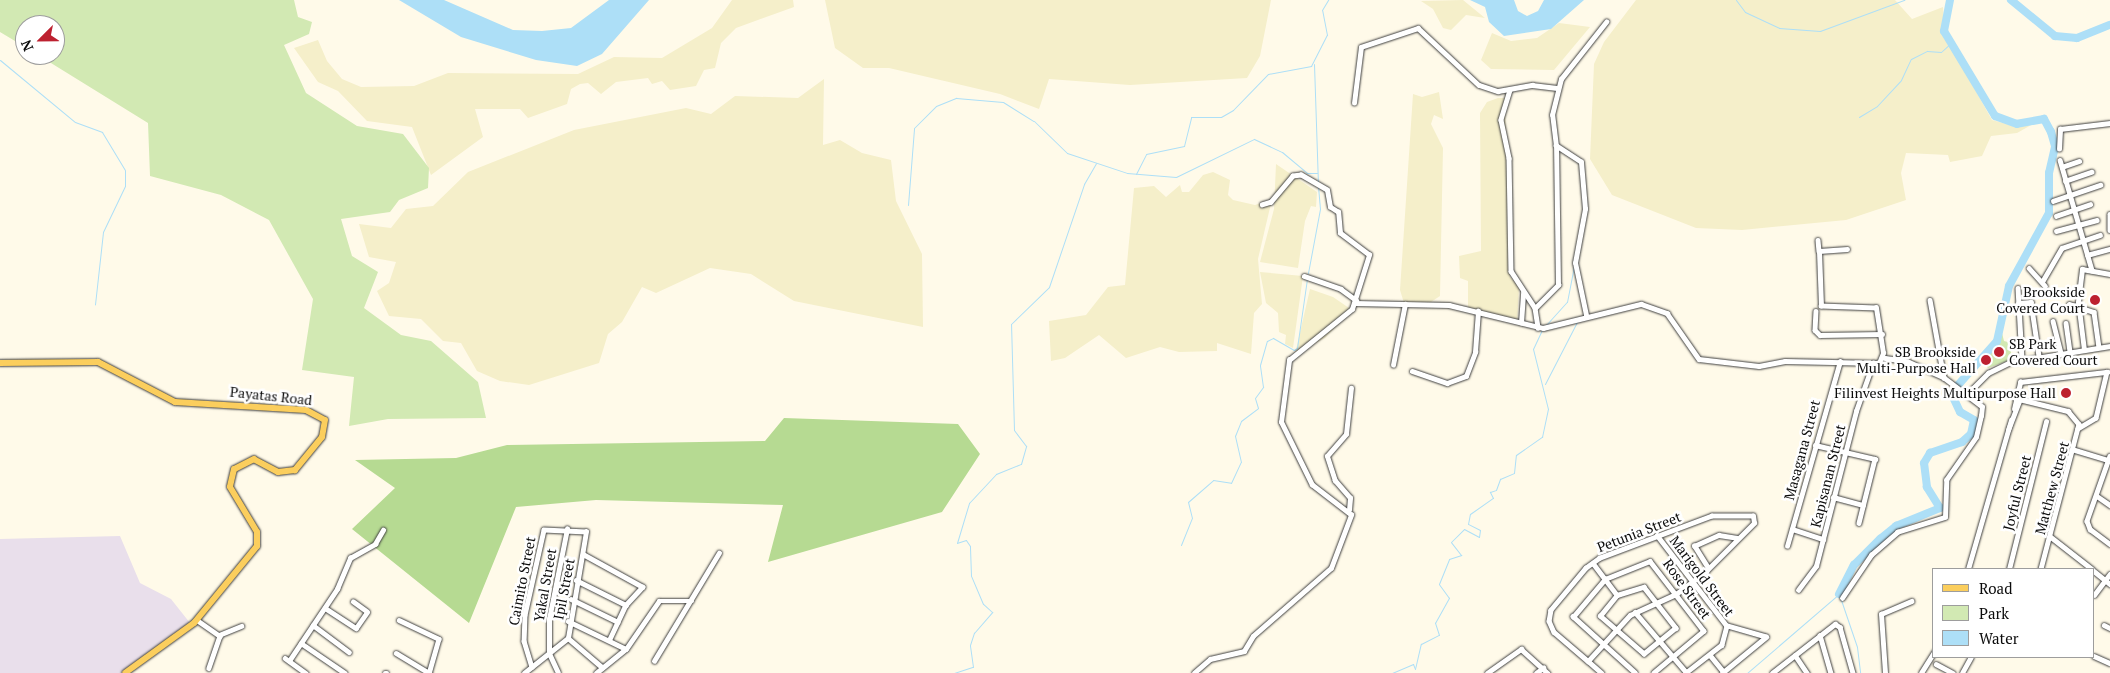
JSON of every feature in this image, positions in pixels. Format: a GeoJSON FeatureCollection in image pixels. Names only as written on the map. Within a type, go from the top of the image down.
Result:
{"type":"FeatureCollection","features":[{"type":"Feature","properties":{"kind":"main road","name":"Payatas Road"},"geometry":{"type":"LineString","coordinates":[[0,362],[98,362],[175,402],[299,409],[323,418],[322,437],[295,470],[278,472],[249,459],[231,473],[230,487],[256,528],[258,543],[197,620],[125,673]]}},
{"type":"Feature","properties":{"kind":"street"},"geometry":{"type":"LineString","coordinates":[[1535,308],[1558,285],[1556,146],[1552,115],[1557,88],[1606,22]]}},
{"type":"Feature","properties":{"kind":"street"},"geometry":{"type":"LineString","coordinates":[[1354,103],[1361,47],[1418,28],[1426,31],[1468,79],[1490,89],[1510,90],[1532,85],[1557,88]]}},
{"type":"Feature","properties":{"kind":"street"},"geometry":{"type":"LineString","coordinates":[[1510,90],[1502,120],[1509,158],[1507,221],[1511,272],[1522,292],[1535,308],[1538,328]]}},
{"type":"Feature","properties":{"kind":"street"},"geometry":{"type":"LineString","coordinates":[[2059,149],[2060,129],[2110,123]]}},
{"type":"Feature","properties":{"kind":"street"},"geometry":{"type":"LineString","coordinates":[[1556,146],[1581,162],[1585,209],[1575,263],[1586,315]]}},
{"type":"Feature","properties":{"kind":"street"},"geometry":{"type":"LineString","coordinates":[[2060,160],[2077,225],[2092,270]]}},
{"type":"Feature","properties":{"kind":"street"},"geometry":{"type":"LineString","coordinates":[[2062,167],[2079,161]]}},
{"type":"Feature","properties":{"kind":"street"},"geometry":{"type":"LineString","coordinates":[[2065,181],[2091,172]]}},
{"type":"Feature","properties":{"kind":"street"},"geometry":{"type":"LineString","coordinates":[[1262,205],[1271,202],[1297,174],[1318,187],[1327,190],[1329,205],[1338,212],[1340,233],[1369,255],[1355,302],[1328,332],[1289,360],[1281,422],[1312,485],[1350,510]]}},
{"type":"Feature","properties":{"kind":"street"},"geometry":{"type":"LineString","coordinates":[[2053,201],[2100,185]]}},
{"type":"Feature","properties":{"kind":"street"},"geometry":{"type":"LineString","coordinates":[[2056,216],[2090,204]]}},
{"type":"Feature","properties":{"kind":"street"},"geometry":{"type":"LineString","coordinates":[[2110,214],[2110,230]]}},
{"type":"Feature","properties":{"kind":"street"},"geometry":{"type":"LineString","coordinates":[[2056,231],[2097,220]]}},
{"type":"Feature","properties":{"kind":"street"},"geometry":{"type":"LineString","coordinates":[[2029,268],[2043,284],[2062,248],[2100,235]]}},
{"type":"Feature","properties":{"kind":"street"},"geometry":{"type":"LineString","coordinates":[[1818,240],[1822,309],[1874,306],[1882,334],[1882,360]]}},
{"type":"Feature","properties":{"kind":"street"},"geometry":{"type":"LineString","coordinates":[[1819,251],[1847,249]]}},
{"type":"Feature","properties":{"kind":"street"},"geometry":{"type":"LineString","coordinates":[[2087,255],[2110,249]]}},
{"type":"Feature","properties":{"kind":"street"},"geometry":{"type":"LineString","coordinates":[[2084,350],[2078,307],[2082,268],[2110,274]]}},
{"type":"Feature","properties":{"kind":"street"},"geometry":{"type":"LineString","coordinates":[[1304,276],[1341,289],[1355,302],[1405,304],[1478,311],[1538,328],[1636,304],[1654,306],[1676,322],[1699,359],[1759,366],[1840,361],[1873,363],[1882,360],[1908,362],[1951,382],[1982,407],[1976,437],[1946,480],[1945,517],[1896,532],[1863,564],[1842,598]]}},
{"type":"Feature","properties":{"kind":"street"},"geometry":{"type":"LineString","coordinates":[[2018,288],[2022,359]]}},
{"type":"Feature","properties":{"kind":"street"},"geometry":{"type":"LineString","coordinates":[[1521,323],[1522,292]]}},
{"type":"Feature","properties":{"kind":"street"},"geometry":{"type":"LineString","coordinates":[[1930,300],[1944,378]]}},
{"type":"Feature","properties":{"kind":"street"},"geometry":{"type":"LineString","coordinates":[[2018,303],[2031,302],[2039,356]]}},
{"type":"Feature","properties":{"kind":"street"},"geometry":{"type":"LineString","coordinates":[[1393,365],[1405,304]]}},
{"type":"Feature","properties":{"kind":"street"},"geometry":{"type":"LineString","coordinates":[[2069,304],[2095,314],[2099,347]]}},
{"type":"Feature","properties":{"kind":"street"},"geometry":{"type":"LineString","coordinates":[[1412,371],[1447,383],[1466,376],[1475,352],[1478,311]]}},
{"type":"Feature","properties":{"kind":"street"},"geometry":{"type":"LineString","coordinates":[[1816,311],[1815,330],[1820,335],[1882,334]]}},
{"type":"Feature","properties":{"kind":"street"},"geometry":{"type":"LineString","coordinates":[[2054,321],[2061,353]]}},
{"type":"Feature","properties":{"kind":"street"},"geometry":{"type":"LineString","coordinates":[[2066,323],[2070,352]]}},
{"type":"Feature","properties":{"kind":"street"},"geometry":{"type":"LineString","coordinates":[[1966,395],[1990,371],[2022,359],[2110,346]]}},
{"type":"Feature","properties":{"kind":"street","name":"Masagana Street"},"geometry":{"type":"LineString","coordinates":[[1787,546],[1840,361]]}},
{"type":"Feature","properties":{"kind":"street","name":"Kapisanan Street"},"geometry":{"type":"LineString","coordinates":[[1798,590],[1816,566],[1845,452],[1873,363]]}},
{"type":"Feature","properties":{"kind":"street"},"geometry":{"type":"LineString","coordinates":[[1968,568],[2017,399],[2020,382],[2106,372],[2096,418],[2078,429]]}},
{"type":"Feature","properties":{"kind":"street"},"geometry":{"type":"LineString","coordinates":[[1194,673],[1210,659],[1244,651],[1253,636],[1331,568],[1350,510],[1350,498],[1335,481],[1327,456],[1346,434],[1350,388]]}},
{"type":"Feature","properties":{"kind":"street","name":"Matthew Street"},"geometry":{"type":"LineString","coordinates":[[2017,399],[2068,411],[2076,416],[2078,429],[2075,450],[2041,568]]}},
{"type":"Feature","properties":{"kind":"street","name":"Joyful Street"},"geometry":{"type":"LineString","coordinates":[[2009,568],[2046,422]]}},
{"type":"Feature","properties":{"kind":"street"},"geometry":{"type":"LineString","coordinates":[[1815,445],[1875,461],[1859,523]]}},
{"type":"Feature","properties":{"kind":"street"},"geometry":{"type":"LineString","coordinates":[[2075,450],[2110,459],[2087,524],[2110,544]]}},
{"type":"Feature","properties":{"kind":"street"},"geometry":{"type":"LineString","coordinates":[[2097,496],[2110,505]]}},
{"type":"Feature","properties":{"kind":"street"},"geometry":{"type":"LineString","coordinates":[[1833,498],[1863,505]]}},
{"type":"Feature","properties":{"kind":"street","name":"Petunia Street"},"geometry":{"type":"LineString","coordinates":[[1602,673],[1554,632],[1549,621],[1551,610],[1593,562],[1657,535],[1712,516],[1753,516],[1754,523],[1737,538]]}},
{"type":"Feature","properties":{"kind":"street","name":"Ipil Street"},"geometry":{"type":"LineString","coordinates":[[524,673],[568,638],[571,599],[587,533],[567,529],[544,529]]}},
{"type":"Feature","properties":{"kind":"street","name":"Caimito Street"},"geometry":{"type":"LineString","coordinates":[[532,667],[524,641],[525,615],[544,529]]}},
{"type":"Feature","properties":{"kind":"street","name":"Yakal Street"},"geometry":{"type":"LineString","coordinates":[[558,673],[549,654],[553,588],[567,529]]}},
{"type":"Feature","properties":{"kind":"street"},"geometry":{"type":"LineString","coordinates":[[1792,529],[1823,539]]}},
{"type":"Feature","properties":{"kind":"street"},"geometry":{"type":"LineString","coordinates":[[306,673],[287,659],[301,643],[325,608],[350,558],[375,544],[383,530]]}},
{"type":"Feature","properties":{"kind":"street","name":"Marigold Street"},"geometry":{"type":"LineString","coordinates":[[1657,535],[1727,626],[1725,642],[1686,673]]}},
{"type":"Feature","properties":{"kind":"street"},"geometry":{"type":"LineString","coordinates":[[1708,568],[1694,546],[1719,535],[1737,538]]}},
{"type":"Feature","properties":{"kind":"street"},"geometry":{"type":"LineString","coordinates":[[2051,537],[2090,568]]}},
{"type":"Feature","properties":{"kind":"street"},"geometry":{"type":"LineString","coordinates":[[1588,661],[1614,629],[1635,612],[1676,594],[1708,568],[1737,538]]}},
{"type":"Feature","properties":{"kind":"street"},"geometry":{"type":"LineString","coordinates":[[654,661],[692,601],[719,553]]}},
{"type":"Feature","properties":{"kind":"street"},"geometry":{"type":"LineString","coordinates":[[583,554],[643,587],[626,605],[610,640]]}},
{"type":"Feature","properties":{"kind":"street","name":"Rose Street"},"geometry":{"type":"LineString","coordinates":[[1635,673],[1600,645],[1573,617],[1605,579],[1652,561],[1704,633],[1654,673]]}},
{"type":"Feature","properties":{"kind":"street"},"geometry":{"type":"LineString","coordinates":[[1593,562],[1617,595]]}},
{"type":"Feature","properties":{"kind":"street"},"geometry":{"type":"LineString","coordinates":[[2095,572],[2110,584]]}},
{"type":"Feature","properties":{"kind":"street"},"geometry":{"type":"LineString","coordinates":[[2095,594],[2110,574]]}},
{"type":"Feature","properties":{"kind":"street"},"geometry":{"type":"LineString","coordinates":[[576,580],[626,605]]}},
{"type":"Feature","properties":{"kind":"street"},"geometry":{"type":"LineString","coordinates":[[1644,586],[1659,603],[1676,628],[1644,654],[1600,616],[1617,595],[1644,586]]}},
{"type":"Feature","properties":{"kind":"street"},"geometry":{"type":"LineString","coordinates":[[571,599],[618,622]]}},
{"type":"Feature","properties":{"kind":"street"},"geometry":{"type":"LineString","coordinates":[[596,673],[626,649],[659,601],[692,601]]}},
{"type":"Feature","properties":{"kind":"street"},"geometry":{"type":"LineString","coordinates":[[1885,673],[1881,614],[1911,601]]}},
{"type":"Feature","properties":{"kind":"street"},"geometry":{"type":"LineString","coordinates":[[325,608],[356,628],[366,611],[353,602]]}},
{"type":"Feature","properties":{"kind":"street"},"geometry":{"type":"LineString","coordinates":[[1635,612],[1686,673]]}},
{"type":"Feature","properties":{"kind":"street"},"geometry":{"type":"LineString","coordinates":[[197,620],[219,635]]}},
{"type":"Feature","properties":{"kind":"street"},"geometry":{"type":"LineString","coordinates":[[396,653],[429,673],[438,639],[399,620]]}},
{"type":"Feature","properties":{"kind":"street"},"geometry":{"type":"LineString","coordinates":[[568,621],[626,649]]}},
{"type":"Feature","properties":{"kind":"street"},"geometry":{"type":"LineString","coordinates":[[313,625],[349,652]]}},
{"type":"Feature","properties":{"kind":"street"},"geometry":{"type":"LineString","coordinates":[[1772,673],[1833,625],[1840,627],[1853,673]]}},
{"type":"Feature","properties":{"kind":"street"},"geometry":{"type":"LineString","coordinates":[[2104,625],[2110,628]]}},
{"type":"Feature","properties":{"kind":"street"},"geometry":{"type":"LineString","coordinates":[[219,635],[241,626]]}},
{"type":"Feature","properties":{"kind":"street"},"geometry":{"type":"LineString","coordinates":[[1710,655],[1723,672],[1766,637],[1727,626]]}},
{"type":"Feature","properties":{"kind":"street"},"geometry":{"type":"LineString","coordinates":[[209,668],[219,635]]}},
{"type":"Feature","properties":{"kind":"street"},"geometry":{"type":"LineString","coordinates":[[1820,635],[1832,673]]}},
{"type":"Feature","properties":{"kind":"street"},"geometry":{"type":"LineString","coordinates":[[568,638],[602,667]]}},
{"type":"Feature","properties":{"kind":"street"},"geometry":{"type":"LineString","coordinates":[[301,643],[345,673]]}},
{"type":"Feature","properties":{"kind":"street"},"geometry":{"type":"LineString","coordinates":[[1487,673],[1521,649],[1548,673]]}},
{"type":"Feature","properties":{"kind":"street"},"geometry":{"type":"LineString","coordinates":[[1795,655],[1807,673]]}},
{"type":"Feature","properties":{"kind":"street"},"geometry":{"type":"LineString","coordinates":[[1920,673],[1932,655]]}},
{"type":"Feature","properties":{"kind":"street"},"geometry":{"type":"LineString","coordinates":[[2095,656],[2110,663]]}},
{"type":"Feature","properties":{"kind":"street"},"geometry":{"type":"LineString","coordinates":[[1962,673],[1970,658]]}},
{"type":"Feature","properties":{"kind":"street"},"geometry":{"type":"LineString","coordinates":[[1936,664],[1953,673]]}},
{"type":"Feature","properties":{"kind":"street"},"geometry":{"type":"LineString","coordinates":[[1536,673],[1543,668]]}},
{"type":"Feature","properties":{"kind":"street"},"geometry":{"type":"LineString","coordinates":[[1779,668],[1783,673]]}},
{"type":"Feature","properties":{"kind":"shaded area"},"geometry":{"type":"Polygon","coordinates":[[[732,0],[793,0],[794,7],[736,28],[721,43],[715,68],[704,70],[696,86],[670,90],[662,81],[652,84],[648,78],[616,82],[601,94],[588,83],[580,84],[571,89],[567,104],[528,118],[520,109],[475,109],[483,137],[431,175],[412,127],[367,121],[338,91],[318,82],[294,48],[318,40],[327,61],[342,79],[361,87],[414,86],[448,73],[578,74],[614,57],[662,58],[712,28],[732,0]]]}},
{"type":"Feature","properties":{"kind":"shaded area"},"geometry":{"type":"Polygon","coordinates":[[[825,0],[1271,0],[1260,56],[1247,78],[1130,85],[1049,79],[1039,109],[1000,94],[889,68],[863,68],[835,48],[825,0]]]}},
{"type":"Feature","properties":{"kind":"shaded area"},"geometry":{"type":"Polygon","coordinates":[[[1463,0],[1485,18],[1466,15],[1451,30],[1443,28],[1433,9],[1421,1],[1463,0]]]}},
{"type":"Feature","properties":{"kind":"shaded area"},"geometry":{"type":"Polygon","coordinates":[[[1636,0],[1895,0],[1912,19],[1943,7],[1945,36],[1992,120],[2014,126],[2033,124],[2017,133],[1991,136],[1982,156],[1950,162],[1948,155],[1906,153],[1901,173],[1906,200],[1846,220],[1742,230],[1696,228],[1612,195],[1590,159],[1594,64],[1604,42],[1636,0]]]}},
{"type":"Feature","properties":{"kind":"shaded area"},"geometry":{"type":"Polygon","coordinates":[[[1559,23],[1590,27],[1554,70],[1491,69],[1481,60],[1492,33],[1511,41],[1537,38],[1559,23]]]}},
{"type":"Feature","properties":{"kind":"shaded area"},"geometry":{"type":"Polygon","coordinates":[[[824,79],[823,145],[840,140],[862,153],[891,160],[896,201],[922,254],[923,327],[794,301],[751,274],[710,268],[656,293],[642,287],[622,322],[608,334],[599,363],[529,385],[500,381],[477,371],[461,343],[443,341],[421,319],[389,316],[377,291],[389,283],[396,262],[369,257],[359,224],[391,228],[406,209],[433,206],[468,172],[574,130],[686,108],[711,114],[735,96],[798,98],[824,79]]]}},
{"type":"Feature","properties":{"kind":"shaded area"},"geometry":{"type":"Polygon","coordinates":[[[1439,92],[1443,119],[1434,115],[1431,124],[1443,148],[1440,296],[1428,304],[1404,303],[1400,290],[1413,94],[1422,97],[1439,92]]]}},
{"type":"Feature","properties":{"kind":"shaded area"},"geometry":{"type":"Polygon","coordinates":[[[1498,98],[1505,98],[1510,277],[1519,287],[1517,324],[1468,310],[1468,281],[1460,278],[1459,256],[1481,251],[1480,113],[1487,102],[1498,98]]]}},
{"type":"Feature","properties":{"kind":"shaded area"},"geometry":{"type":"Polygon","coordinates":[[[1276,164],[1317,192],[1316,207],[1311,206],[1305,221],[1298,268],[1260,262],[1274,209],[1276,164]]]}},
{"type":"Feature","properties":{"kind":"shaded area"},"geometry":{"type":"Polygon","coordinates":[[[1213,172],[1230,180],[1228,195],[1233,200],[1255,205],[1272,199],[1258,259],[1262,304],[1254,313],[1251,354],[1217,343],[1217,351],[1179,352],[1160,347],[1126,358],[1099,335],[1065,358],[1051,361],[1049,321],[1086,315],[1108,287],[1125,285],[1134,188],[1154,186],[1166,197],[1180,185],[1182,192],[1189,192],[1203,175],[1213,172]]]}},
{"type":"Feature","properties":{"kind":"shaded area"},"geometry":{"type":"Polygon","coordinates":[[[1260,272],[1303,276],[1293,348],[1285,344],[1286,335],[1279,332],[1278,313],[1266,303],[1260,272]]]}},
{"type":"Feature","properties":{"kind":"shaded area"},"geometry":{"type":"Polygon","coordinates":[[[1310,289],[1333,297],[1352,310],[1325,338],[1295,354],[1310,289]]]}},
{"type":"Feature","properties":{"kind":"shaded area"},"geometry":{"type":"Polygon","coordinates":[[[120,536],[140,583],[171,599],[190,623],[121,673],[0,673],[0,539],[120,536]]]}},
{"type":"Feature","properties":{"kind":"green space"},"geometry":{"type":"Polygon","coordinates":[[[0,0],[294,0],[298,17],[312,22],[309,34],[284,45],[306,93],[357,126],[403,134],[429,168],[428,188],[399,200],[390,212],[341,219],[352,256],[378,272],[364,308],[401,335],[431,341],[478,382],[486,418],[388,419],[349,426],[354,377],[302,370],[313,299],[269,220],[221,195],[150,176],[148,123],[54,65],[65,65],[65,15],[15,15],[15,41],[0,32],[0,0]]]}},
{"type":"Feature","properties":{"kind":"green space"},"geometry":{"type":"Polygon","coordinates":[[[2001,329],[2004,341],[2011,343],[2011,353],[2007,361],[1988,368],[1981,360],[1996,345],[2001,329]]]}},
{"type":"Feature","properties":{"kind":"green space"},"geometry":{"type":"Polygon","coordinates":[[[784,418],[958,424],[980,454],[942,512],[768,562],[783,505],[596,500],[516,507],[469,623],[352,529],[395,488],[355,460],[456,458],[507,445],[765,441],[784,418]]]}},
{"type":"Feature","properties":{"kind":"water"},"geometry":{"type":"Polygon","coordinates":[[[399,0],[444,0],[513,30],[542,31],[571,28],[609,0],[649,0],[602,54],[577,66],[536,60],[461,37],[399,0]]]}},
{"type":"Feature","properties":{"kind":"water"},"geometry":{"type":"Polygon","coordinates":[[[1470,0],[1514,0],[1518,11],[1527,16],[1538,11],[1544,0],[1584,0],[1551,29],[1504,36],[1489,22],[1485,7],[1470,0]]]}},
{"type":"Feature","properties":{"kind":"waterway"},"geometry":{"type":"LineString","coordinates":[[1136,174],[1146,154],[1184,146],[1191,117],[1221,117],[1233,110],[1268,74],[1311,66],[1327,35],[1322,10],[1328,0]]}},
{"type":"Feature","properties":{"kind":"waterway"},"geometry":{"type":"LineString","coordinates":[[1736,0],[1745,12],[1779,28],[1820,31],[1904,0]]}},
{"type":"Feature","properties":{"kind":"waterway"},"geometry":{"type":"LineString","coordinates":[[1839,594],[1854,565],[1880,539],[1896,526],[1940,508],[1927,487],[1924,463],[1930,453],[1962,442],[1971,434],[1974,420],[1960,412],[1951,393],[1997,341],[2009,286],[2049,213],[2049,173],[2055,146],[2051,132],[2044,119],[2017,124],[1995,116],[1944,31],[1950,0]]}},
{"type":"Feature","properties":{"kind":"waterway"},"geometry":{"type":"LineString","coordinates":[[2011,0],[2055,36],[2077,38],[2110,25]]}},
{"type":"Feature","properties":{"kind":"waterway"},"geometry":{"type":"LineString","coordinates":[[1859,117],[1877,106],[1901,80],[1911,59],[1927,51],[1941,52],[1950,44]]}},
{"type":"Feature","properties":{"kind":"waterway"},"geometry":{"type":"LineString","coordinates":[[0,60],[75,122],[102,132],[125,170],[125,186],[103,232],[95,305]]}},
{"type":"Feature","properties":{"kind":"waterway"},"geometry":{"type":"LineString","coordinates":[[1314,64],[1318,182]]}},
{"type":"Feature","properties":{"kind":"waterway"},"geometry":{"type":"LineString","coordinates":[[908,205],[914,128],[936,106],[956,98],[1003,102],[1034,121],[1067,153],[1127,173],[1176,177],[1254,139],[1282,152],[1307,173],[1317,173]]}},
{"type":"Feature","properties":{"kind":"waterway"},"geometry":{"type":"LineString","coordinates":[[954,673],[973,667],[970,645],[974,633],[992,612],[983,604],[971,576],[970,546],[966,540],[957,543],[969,503],[996,474],[1021,464],[1026,446],[1014,430],[1011,324],[1049,287],[1084,184],[1096,163]]}},
{"type":"Feature","properties":{"kind":"waterway"},"geometry":{"type":"LineString","coordinates":[[1308,273],[1320,209],[1318,186]]}},
{"type":"Feature","properties":{"kind":"waterway"},"geometry":{"type":"LineString","coordinates":[[1546,325],[1567,302],[1574,265]]}},
{"type":"Feature","properties":{"kind":"waterway"},"geometry":{"type":"LineString","coordinates":[[1181,545],[1192,518],[1188,502],[1213,480],[1231,483],[1241,462],[1235,436],[1241,421],[1258,408],[1255,398],[1263,387],[1260,365],[1267,341],[1273,338],[1294,350],[1297,348],[1307,279]]}},
{"type":"Feature","properties":{"kind":"waterway"},"geometry":{"type":"LineString","coordinates":[[1545,384],[1577,322]]}},
{"type":"Feature","properties":{"kind":"waterway"},"geometry":{"type":"LineString","coordinates":[[1392,673],[1413,664],[1415,669],[1421,644],[1439,635],[1435,623],[1449,598],[1439,584],[1449,559],[1461,555],[1451,542],[1464,529],[1479,537],[1480,530],[1468,524],[1470,514],[1493,498],[1490,492],[1496,490],[1500,479],[1514,473],[1516,455],[1542,437],[1548,409],[1533,349],[1542,330]]}},
{"type":"Feature","properties":{"kind":"waterway"},"geometry":{"type":"LineString","coordinates":[[1747,673],[1839,594],[1857,647],[1860,673]]}},
{"type":"Feature","properties":{"kind":"place","name":"Brookside Covered Court"},"geometry":{"type":"Point","coordinates":[2095,300]}},
{"type":"Feature","properties":{"kind":"place","name":"SB Park Covered Court"},"geometry":{"type":"Point","coordinates":[1999,352]}},
{"type":"Feature","properties":{"kind":"place","name":"SB Brookside Multi-Purpose Hall"},"geometry":{"type":"Point","coordinates":[1986,360]}},
{"type":"Feature","properties":{"kind":"place","name":"Filinvest Heights Multipurpose Hall"},"geometry":{"type":"Point","coordinates":[2066,393]}}]}
